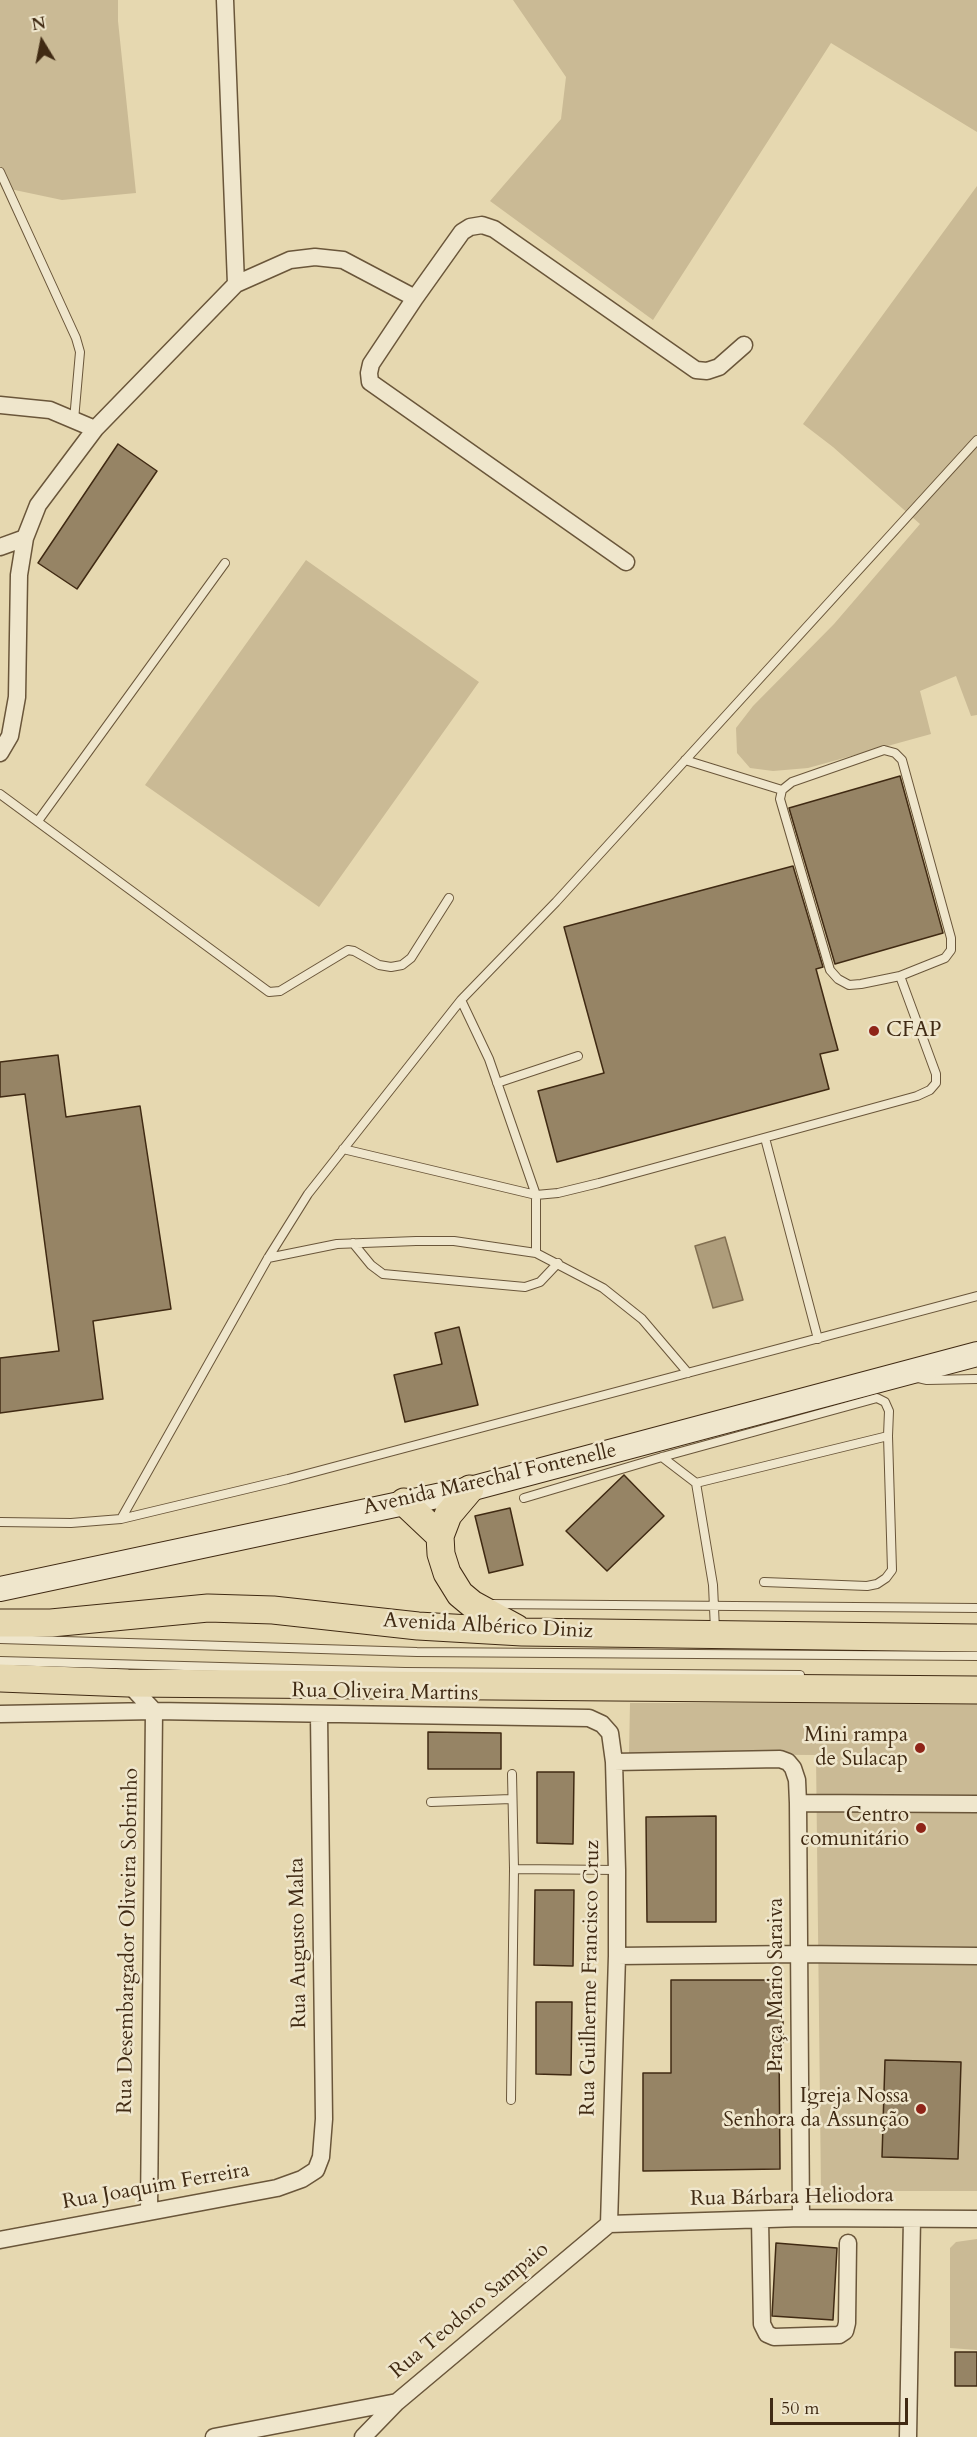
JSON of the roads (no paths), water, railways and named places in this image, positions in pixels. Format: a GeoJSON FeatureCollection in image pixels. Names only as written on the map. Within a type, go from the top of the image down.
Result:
{"type":"FeatureCollection","features":[{"type":"Feature","properties":{"kind":"main road","name":"Avenida Marechal Fontenelle"},"geometry":{"type":"LineString","coordinates":[[0,1589],[470,1489],[977,1354]]}},
{"type":"Feature","properties":{"kind":"main road"},"geometry":{"type":"LineString","coordinates":[[470,1489],[448,1515],[440,1536],[441,1554],[447,1573],[460,1594],[472,1604],[522,1632]]}},
{"type":"Feature","properties":{"kind":"main road"},"geometry":{"type":"LineString","coordinates":[[404,1502],[440,1536]]}},
{"type":"Feature","properties":{"kind":"main road","name":"Avenida Albérico Diniz"},"geometry":{"type":"LineString","coordinates":[[0,1623],[51,1623],[208,1608],[273,1610],[418,1626],[522,1632],[977,1638]]}},
{"type":"Feature","properties":{"kind":"main road"},"geometry":{"type":"LineString","coordinates":[[0,1678],[128,1683],[977,1690]]}},
{"type":"Feature","properties":{"kind":"street"},"geometry":{"type":"LineString","coordinates":[[225,0],[236,284]]}},
{"type":"Feature","properties":{"kind":"street"},"geometry":{"type":"LineString","coordinates":[[626,562],[370,382],[371,364],[462,232],[470,227],[482,225],[494,229],[696,370],[707,371],[719,367],[744,345]]}},
{"type":"Feature","properties":{"kind":"street"},"geometry":{"type":"LineString","coordinates":[[0,753],[10,736],[17,697],[19,575],[25,538],[38,505],[95,429],[236,284],[290,260],[325,258],[343,260],[415,298]]}},
{"type":"Feature","properties":{"kind":"street"},"geometry":{"type":"LineString","coordinates":[[0,405],[50,410],[95,429]]}},
{"type":"Feature","properties":{"kind":"street"},"geometry":{"type":"LineString","coordinates":[[0,547],[25,538]]}},
{"type":"Feature","properties":{"kind":"street"},"geometry":{"type":"LineString","coordinates":[[128,1683],[154,1710]]}},
{"type":"Feature","properties":{"kind":"street"},"geometry":{"type":"LineString","coordinates":[[0,1714],[154,1710]]}},
{"type":"Feature","properties":{"kind":"street","name":"Rua Oliveira Martins"},"geometry":{"type":"LineString","coordinates":[[154,1710],[319,1715],[589,1718],[602,1724],[610,1733]]}},
{"type":"Feature","properties":{"kind":"street","name":"Rua Desembargador Oliveira Sobrinho"},"geometry":{"type":"LineString","coordinates":[[149,2211],[154,1710]]}},
{"type":"Feature","properties":{"kind":"street","name":"Rua Augusto Malta"},"geometry":{"type":"LineString","coordinates":[[316,2170],[321,2157],[324,2119],[319,1715]]}},
{"type":"Feature","properties":{"kind":"street","name":"Rua Guilherme Francisco Cruz"},"geometry":{"type":"LineString","coordinates":[[609,2224],[617,1956],[614,1762],[610,1733]]}},
{"type":"Feature","properties":{"kind":"street","name":"Praça Mario Saraiva"},"geometry":{"type":"LineString","coordinates":[[614,1762],[780,1759],[788,1762],[793,1768],[797,1780],[798,1803],[801,2218]]}},
{"type":"Feature","properties":{"kind":"street"},"geometry":{"type":"LineString","coordinates":[[798,1803],[977,1804]]}},
{"type":"Feature","properties":{"kind":"street"},"geometry":{"type":"LineString","coordinates":[[617,1956],[800,1954],[977,1956]]}},
{"type":"Feature","properties":{"kind":"street","name":"Rua Joaquim Ferreira"},"geometry":{"type":"LineString","coordinates":[[0,2240],[277,2188],[302,2180],[316,2170]]}},
{"type":"Feature","properties":{"kind":"street","name":"Rua Bárbara Heliodora"},"geometry":{"type":"LineString","coordinates":[[609,2224],[801,2218],[977,2219]]}},
{"type":"Feature","properties":{"kind":"street"},"geometry":{"type":"LineString","coordinates":[[909,2437],[912,2219]]}},
{"type":"Feature","properties":{"kind":"street"},"geometry":{"type":"LineString","coordinates":[[760,2220],[762,2324],[767,2334],[774,2337],[839,2335],[845,2331],[848,2243]]}},
{"type":"Feature","properties":{"kind":"street","name":"Rua Teodoro Sampaio"},"geometry":{"type":"LineString","coordinates":[[363,2437],[397,2402],[609,2224]]}},
{"type":"Feature","properties":{"kind":"street"},"geometry":{"type":"LineString","coordinates":[[221,2436],[397,2402]]}},
{"type":"Feature","properties":{"kind":"lane"},"geometry":{"type":"LineString","coordinates":[[0,172],[76,338],[80,352],[74,420]]}},
{"type":"Feature","properties":{"kind":"lane"},"geometry":{"type":"LineString","coordinates":[[121,1519],[268,1258],[308,1194],[461,1000],[555,902],[977,440]]}},
{"type":"Feature","properties":{"kind":"lane"},"geometry":{"type":"LineString","coordinates":[[38,821],[225,563]]}},
{"type":"Feature","properties":{"kind":"lane"},"geometry":{"type":"LineString","coordinates":[[884,750],[895,753],[902,760],[951,938],[951,950],[945,958],[900,976],[849,985],[838,980],[830,970],[780,799],[782,790],[792,782],[884,750]]}},
{"type":"Feature","properties":{"kind":"lane"},"geometry":{"type":"LineString","coordinates":[[684,760],[782,790]]}},
{"type":"Feature","properties":{"kind":"lane"},"geometry":{"type":"LineString","coordinates":[[0,794],[269,992],[280,991],[348,950],[379,965],[391,967],[402,965],[411,958],[449,898]]}},
{"type":"Feature","properties":{"kind":"lane"},"geometry":{"type":"LineString","coordinates":[[343,1149],[536,1195],[599,1183],[917,1096],[930,1090],[936,1083],[936,1074],[900,976]]}},
{"type":"Feature","properties":{"kind":"lane"},"geometry":{"type":"LineString","coordinates":[[461,1000],[489,1059],[536,1195],[536,1253]]}},
{"type":"Feature","properties":{"kind":"lane"},"geometry":{"type":"LineString","coordinates":[[497,1083],[578,1056]]}},
{"type":"Feature","properties":{"kind":"lane"},"geometry":{"type":"LineString","coordinates":[[765,1137],[818,1338]]}},
{"type":"Feature","properties":{"kind":"lane"},"geometry":{"type":"LineString","coordinates":[[268,1258],[337,1244],[439,1240],[536,1253],[603,1288],[642,1319],[688,1373]]}},
{"type":"Feature","properties":{"kind":"lane"},"geometry":{"type":"LineString","coordinates":[[353,1243],[371,1265],[383,1274],[525,1287],[540,1282],[558,1263]]}},
{"type":"Feature","properties":{"kind":"lane"},"geometry":{"type":"LineString","coordinates":[[0,1522],[71,1523],[121,1519],[288,1479],[977,1296]]}},
{"type":"Feature","properties":{"kind":"lane"},"geometry":{"type":"LineString","coordinates":[[906,1373],[927,1380],[977,1379]]}},
{"type":"Feature","properties":{"kind":"lane"},"geometry":{"type":"LineString","coordinates":[[524,1498],[662,1457],[877,1398],[885,1402],[889,1411],[892,1570],[877,1584],[867,1586],[764,1582]]}},
{"type":"Feature","properties":{"kind":"lane"},"geometry":{"type":"LineString","coordinates":[[696,1484],[888,1436]]}},
{"type":"Feature","properties":{"kind":"lane"},"geometry":{"type":"LineString","coordinates":[[662,1457],[696,1484],[713,1586],[715,1635]]}},
{"type":"Feature","properties":{"kind":"lane"},"geometry":{"type":"LineString","coordinates":[[472,1604],[977,1608]]}},
{"type":"Feature","properties":{"kind":"lane"},"geometry":{"type":"LineString","coordinates":[[0,1639],[417,1652],[977,1656]]}},
{"type":"Feature","properties":{"kind":"lane"},"geometry":{"type":"LineString","coordinates":[[0,1661],[405,1672],[810,1675]]}},
{"type":"Feature","properties":{"kind":"lane"},"geometry":{"type":"LineString","coordinates":[[511,2100],[514,1869],[512,1774]]}},
{"type":"Feature","properties":{"kind":"lane"},"geometry":{"type":"LineString","coordinates":[[430,1802],[511,1799]]}},
{"type":"Feature","properties":{"kind":"lane"},"geometry":{"type":"LineString","coordinates":[[514,1869],[617,1870]]}},
{"type":"Feature","properties":{"kind":"place","name":"CFAP"},"geometry":{"type":"Point","coordinates":[874,1031]}},
{"type":"Feature","properties":{"kind":"place","name":"Mini rampa de Sulacap"},"geometry":{"type":"Point","coordinates":[920,1748]}},
{"type":"Feature","properties":{"kind":"place","name":"Centro comunitário"},"geometry":{"type":"Point","coordinates":[921,1828]}},
{"type":"Feature","properties":{"kind":"place","name":"Igreja Nossa Senhora da Assunção"},"geometry":{"type":"Point","coordinates":[921,2109]}}]}
